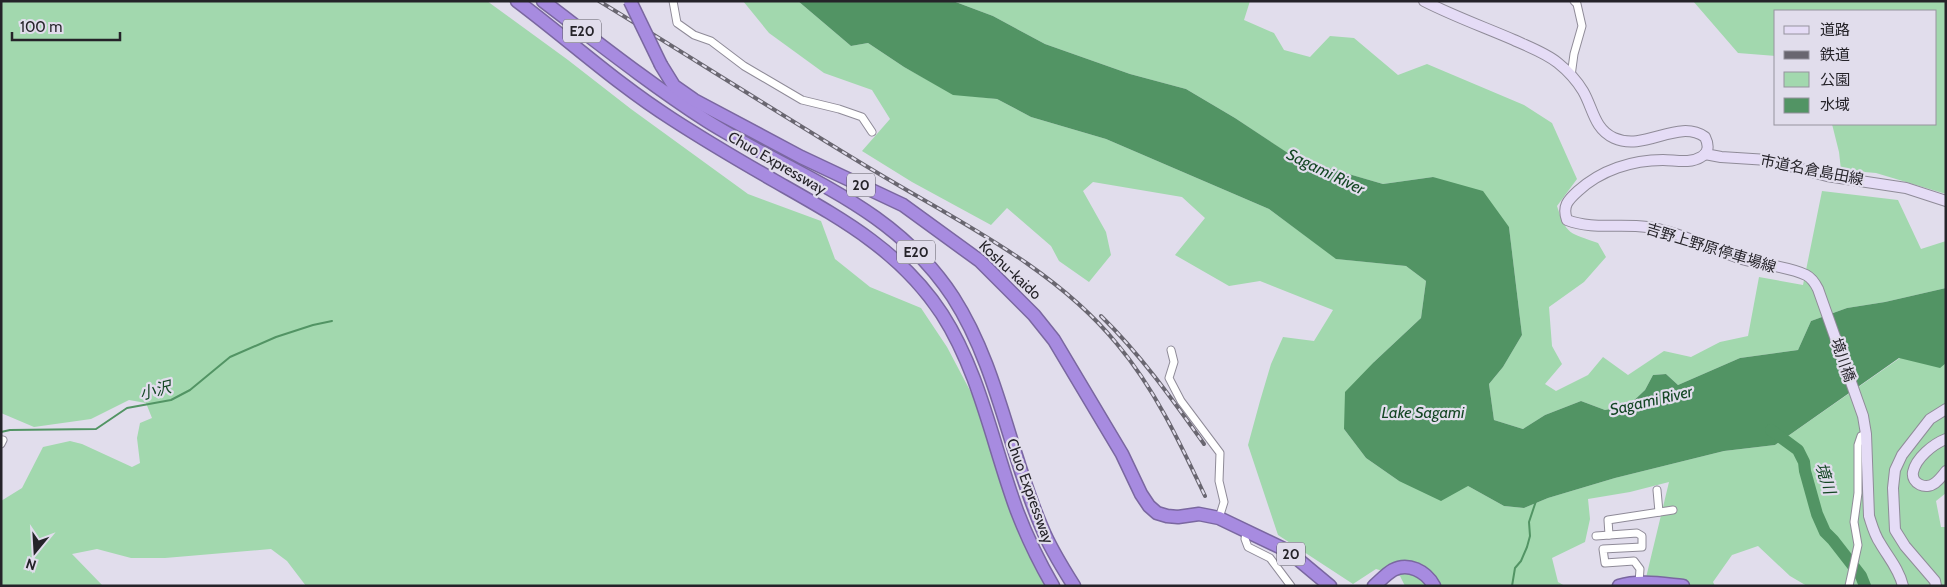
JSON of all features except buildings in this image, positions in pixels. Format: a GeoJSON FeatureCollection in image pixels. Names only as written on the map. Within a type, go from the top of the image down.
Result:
{"type":"FeatureCollection","features":[{"type":"Feature","properties":{"kind":"highway","name":"Chuo Expressway"},"geometry":{"type":"LineString","coordinates":[[517,1],[642,99],[741,162],[859,230],[902,265],[928,295],[952,332],[982,402],[1017,510],[1053,586]]}},
{"type":"Feature","properties":{"kind":"highway","name":"Chuo Expressway"},"geometry":{"type":"LineString","coordinates":[[543,1],[621,60],[707,121],[830,188],[868,211],[895,232],[925,261],[953,298],[975,338],[997,395],[1042,528],[1074,586]]}},
{"type":"Feature","properties":{"kind":"highway","name":"Koshu-kaido"},"geometry":{"type":"LineString","coordinates":[[630,1],[661,65],[674,86],[694,100],[801,157],[903,205],[980,261],[1034,316],[1054,340],[1115,441],[1141,494],[1157,513],[1178,517],[1200,514],[1219,518],[1288,552],[1330,586]]}},
{"type":"Feature","properties":{"kind":"highway"},"geometry":{"type":"LineString","coordinates":[[1374,586],[1391,571],[1407,567],[1420,571],[1434,586]]}},
{"type":"Feature","properties":{"kind":"highway"},"geometry":{"type":"LineString","coordinates":[[1618,586],[1638,583],[1684,586]]}},
{"type":"Feature","properties":{"kind":"main road"},"geometry":{"type":"LineString","coordinates":[[1424,1],[1557,62],[1584,92],[1600,126],[1612,137],[1629,142],[1639,142],[1690,131],[1705,137],[1708,142],[1705,154]]}},
{"type":"Feature","properties":{"kind":"main road","name":"市道名倉島田線"},"geometry":{"type":"LineString","coordinates":[[1705,154],[1768,160],[1827,176],[1906,188],[1946,201]]}},
{"type":"Feature","properties":{"kind":"main road","name":"吉野上野原停車場線"},"geometry":{"type":"LineString","coordinates":[[1705,154],[1693,160],[1647,160],[1632,162],[1607,172],[1594,179],[1566,204],[1565,212],[1568,220],[1584,225],[1619,224],[1647,227],[1682,237],[1743,259],[1798,272],[1814,281],[1824,304]]}},
{"type":"Feature","properties":{"kind":"main road","name":"境川橋"},"geometry":{"type":"LineString","coordinates":[[1824,304],[1863,416],[1866,434]]}},
{"type":"Feature","properties":{"kind":"main road"},"geometry":{"type":"LineString","coordinates":[[1936,586],[1935,581],[1905,546],[1895,530],[1893,488],[1895,470],[1902,455],[1930,419],[1946,409]]}},
{"type":"Feature","properties":{"kind":"main road"},"geometry":{"type":"LineString","coordinates":[[1866,434],[1869,516],[1875,535],[1898,571],[1903,586]]}},
{"type":"Feature","properties":{"kind":"main road"},"geometry":{"type":"LineString","coordinates":[[1946,439],[1929,450],[1919,460],[1913,471],[1913,477],[1920,485],[1931,486],[1946,471]]}},
{"type":"Feature","properties":{"kind":"street"},"geometry":{"type":"LineString","coordinates":[[673,1],[677,23],[694,35],[711,41],[744,66],[802,100],[862,117],[872,132]]}},
{"type":"Feature","properties":{"kind":"street"},"geometry":{"type":"LineString","coordinates":[[1571,76],[1574,54],[1582,26],[1577,4],[1574,1]]}},
{"type":"Feature","properties":{"kind":"street"},"geometry":{"type":"LineString","coordinates":[[1170,350],[1174,362],[1169,378],[1182,401],[1220,453],[1219,481],[1224,502],[1219,518]]}},
{"type":"Feature","properties":{"kind":"street"},"geometry":{"type":"LineString","coordinates":[[1849,586],[1858,545],[1854,522],[1858,493],[1858,444],[1861,436],[1866,434]]}},
{"type":"Feature","properties":{"kind":"street"},"geometry":{"type":"LineString","coordinates":[[1657,490],[1660,512]]}},
{"type":"Feature","properties":{"kind":"street"},"geometry":{"type":"LineString","coordinates":[[1608,535],[1608,520],[1673,510]]}},
{"type":"Feature","properties":{"kind":"street"},"geometry":{"type":"LineString","coordinates":[[1246,532],[1245,538],[1248,547],[1270,558],[1290,586]]}},
{"type":"Feature","properties":{"kind":"street"},"geometry":{"type":"LineString","coordinates":[[1596,536],[1638,533],[1642,536],[1642,547],[1603,549],[1605,563],[1634,561],[1640,569],[1638,583]]}},
{"type":"Feature","properties":{"kind":"green space"},"geometry":{"type":"Polygon","coordinates":[[[1,1],[487,1],[748,194],[821,221],[835,259],[870,287],[921,308],[947,347],[975,400],[1023,543],[1046,586],[306,586],[287,561],[271,549],[165,558],[131,558],[97,549],[72,554],[103,586],[1,586],[1,501],[22,488],[43,447],[70,441],[82,444],[132,467],[140,463],[137,438],[140,423],[152,418],[146,403],[129,400],[91,419],[34,427],[1,413],[1,1]]]}},
{"type":"Feature","properties":{"kind":"green space"},"geometry":{"type":"Polygon","coordinates":[[[743,1],[798,1],[851,46],[868,43],[904,67],[953,94],[997,99],[1031,117],[1106,139],[1269,209],[1337,259],[1406,266],[1426,281],[1421,318],[1374,362],[1344,429],[1366,458],[1399,481],[1468,486],[1504,506],[1524,508],[1548,498],[1615,478],[1724,451],[1775,445],[1900,358],[1946,342],[1946,493],[1936,501],[1941,527],[1946,527],[1946,586],[1807,586],[1790,576],[1758,546],[1732,555],[1713,582],[1715,586],[1644,586],[1669,482],[1630,492],[1588,499],[1590,519],[1585,542],[1552,558],[1558,582],[1565,586],[1405,586],[1400,576],[1376,569],[1353,584],[1278,535],[1248,445],[1271,364],[1283,337],[1314,341],[1333,310],[1260,281],[1229,286],[1175,255],[1205,218],[1182,197],[1093,182],[1083,191],[1106,232],[1111,255],[1089,282],[1059,261],[1051,246],[1007,208],[991,225],[912,182],[862,151],[890,119],[872,90],[824,73],[769,33],[743,1]]]}},
{"type":"Feature","properties":{"kind":"green space"},"geometry":{"type":"Polygon","coordinates":[[[953,1],[1250,1],[1244,20],[1274,33],[1284,50],[1310,57],[1330,36],[1354,38],[1398,75],[1427,64],[1524,105],[1552,123],[1577,179],[1557,206],[1560,216],[1570,232],[1598,243],[1606,257],[1584,282],[1549,307],[1552,346],[1562,364],[1545,384],[1556,391],[1588,375],[1603,357],[1628,375],[1664,351],[1691,357],[1720,342],[1748,336],[1759,277],[1803,285],[1822,191],[1898,200],[1921,249],[1946,241],[1946,288],[1885,302],[1847,308],[1811,321],[1798,350],[1740,358],[1678,385],[1666,374],[1653,375],[1645,390],[1628,406],[1605,410],[1581,401],[1545,415],[1523,429],[1494,420],[1489,384],[1503,367],[1522,335],[1509,227],[1433,177],[1383,184],[1296,159],[1235,118],[1186,89],[1130,74],[1045,44],[993,16],[953,1]]]}},
{"type":"Feature","properties":{"kind":"green space"},"geometry":{"type":"Polygon","coordinates":[[[1693,1],[1946,1],[1946,194],[1876,173],[1841,170],[1832,125],[1937,125],[1937,10],[1774,10],[1774,56],[1738,53],[1693,1]]]}},
{"type":"Feature","properties":{"kind":"water","name":"Lake Sagami"},"geometry":{"type":"Polygon","coordinates":[[[798,1],[953,1],[993,16],[1045,44],[1130,74],[1186,89],[1235,118],[1297,159],[1383,184],[1433,177],[1483,191],[1509,227],[1522,335],[1503,367],[1489,384],[1494,420],[1523,429],[1545,415],[1581,401],[1605,410],[1628,406],[1645,390],[1653,375],[1666,374],[1678,385],[1740,358],[1798,350],[1811,321],[1847,308],[1885,302],[1946,288],[1946,363],[1940,368],[1899,358],[1775,445],[1724,451],[1615,478],[1548,498],[1524,508],[1504,506],[1468,486],[1441,501],[1399,481],[1366,458],[1344,429],[1345,392],[1421,318],[1426,281],[1406,266],[1336,259],[1269,209],[1106,139],[1031,117],[997,99],[953,95],[904,67],[868,43],[851,46],[798,1]]]}},
{"type":"Feature","properties":{"kind":"waterway","name":"小沢"},"geometry":{"type":"LineString","coordinates":[[1,432],[10,430],[96,429],[127,408],[171,400],[190,390],[230,357],[276,337],[332,321]]}},
{"type":"Feature","properties":{"kind":"waterway","name":"境川"},"geometry":{"type":"LineString","coordinates":[[1771,430],[1798,450],[1804,462],[1817,514],[1825,532],[1861,576],[1865,586]]}},
{"type":"Feature","properties":{"kind":"waterway"},"geometry":{"type":"LineString","coordinates":[[1512,586],[1515,568],[1521,561],[1527,547],[1530,536],[1529,522],[1536,501]]}},
{"type":"Feature","properties":{"kind":"railway"},"geometry":{"type":"LineString","coordinates":[[599,1],[841,151],[972,228],[1035,269],[1065,292],[1092,317],[1131,361],[1155,398],[1176,436],[1205,496]]}},
{"type":"Feature","properties":{"kind":"railway"},"geometry":{"type":"LineString","coordinates":[[1101,316],[1143,362],[1204,444]]}},
{"type":"Feature","properties":{"kind":"water label","name":"Sagami River"},"geometry":{"type":"Point","coordinates":[1326,171]}},
{"type":"Feature","properties":{"kind":"water label","name":"Sagami River"},"geometry":{"type":"Point","coordinates":[1651,400]}}]}
